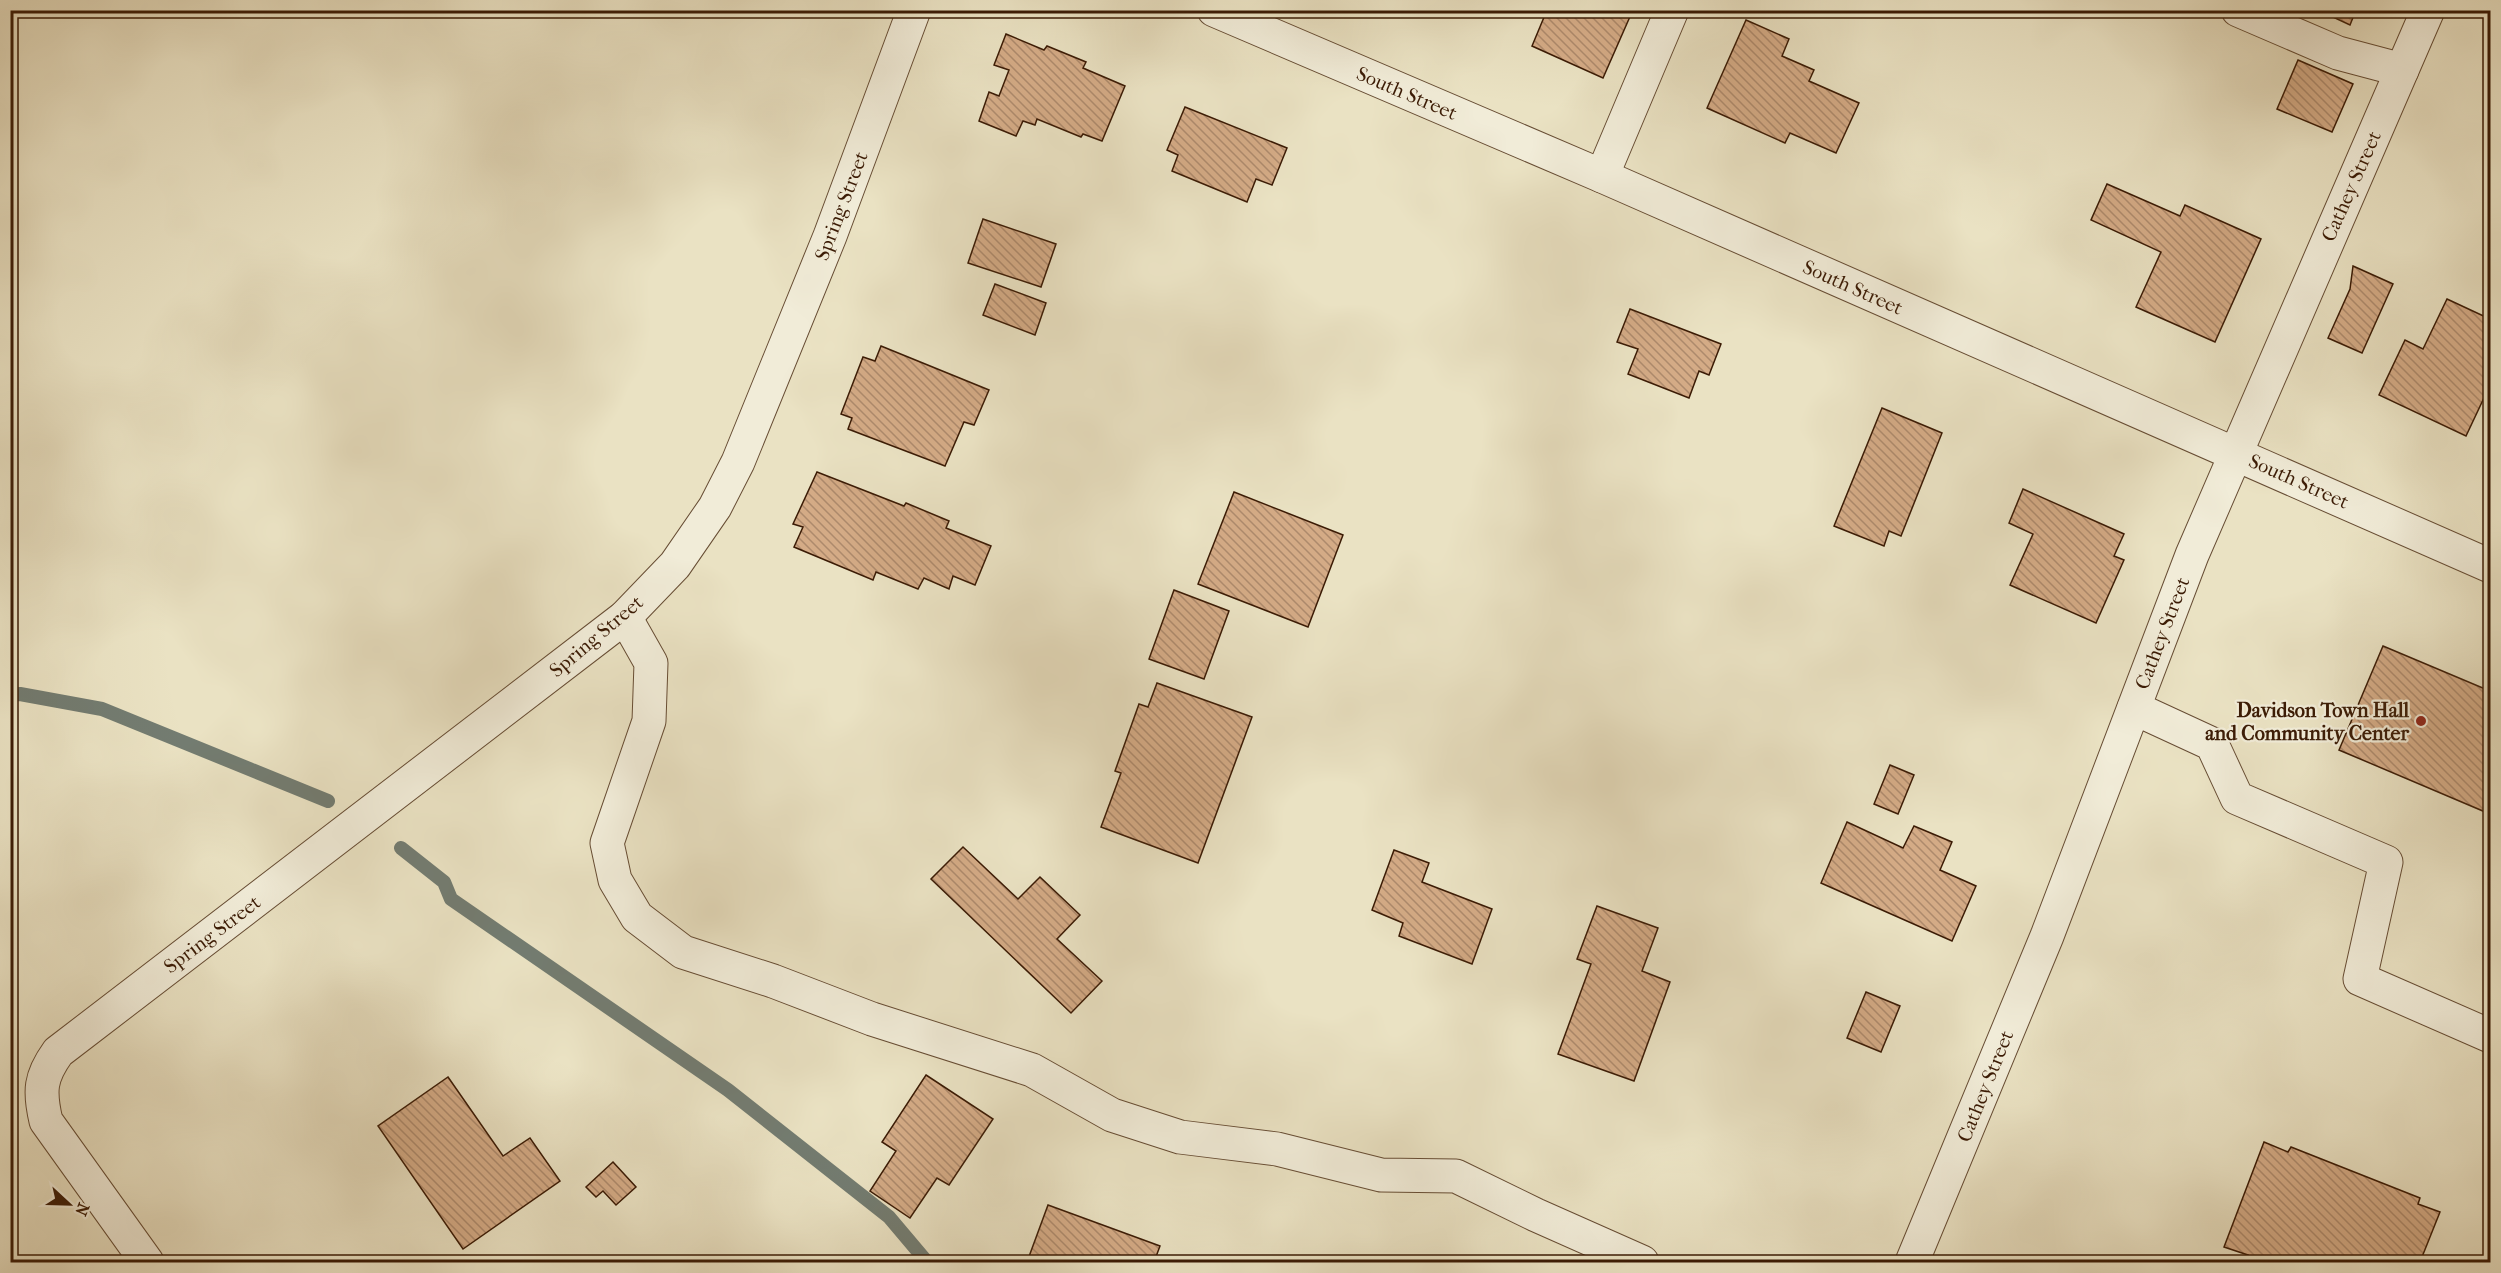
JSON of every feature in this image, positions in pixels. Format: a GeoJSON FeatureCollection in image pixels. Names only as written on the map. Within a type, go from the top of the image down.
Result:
{"type":"FeatureCollection","features":[{"type":"Feature","properties":{"kind":"street","name":"Spring Street"},"geometry":{"type":"LineString","coordinates":[[147,1263],[46,1121],[41,1101],[42,1080],[47,1067],[58,1052],[625,617],[675,565],[715,507],[738,462],[830,236],[914,10]]}},
{"type":"Feature","properties":{"kind":"street","name":"South Street"},"geometry":{"type":"LineString","coordinates":[[1214,10],[1602,176],[2490,566]]}},
{"type":"Feature","properties":{"kind":"street"},"geometry":{"type":"LineString","coordinates":[[1602,176],[1672,10]]}},
{"type":"Feature","properties":{"kind":"street"},"geometry":{"type":"LineString","coordinates":[[2238,10],[2338,53],[2402,70]]}},
{"type":"Feature","properties":{"kind":"street","name":"Cathey Street"},"geometry":{"type":"LineString","coordinates":[[1912,1263],[2047,936],[2192,555],[2428,10]]}},
{"type":"Feature","properties":{"kind":"street"},"geometry":{"type":"LineString","coordinates":[[625,617],[651,663],[649,721],[607,843],[615,880],[637,917],[683,952],[774,981],[872,1019],[1032,1070],[1112,1115],[1180,1137],[1277,1149],[1381,1175],[1456,1176],[1642,1263]]}},
{"type":"Feature","properties":{"kind":"street"},"geometry":{"type":"LineString","coordinates":[[2134,708],[2212,744],[2237,798],[2386,862],[2360,979],[2490,1036]]}},
{"type":"Feature","properties":{"kind":"building"},"geometry":{"type":"Polygon","coordinates":[[[1547,10],[1632,12],[1603,78],[1532,46],[1547,10]]]}},
{"type":"Feature","properties":{"kind":"building"},"geometry":{"type":"Polygon","coordinates":[[[2318,10],[2356,10],[2350,25],[2318,10]]]}},
{"type":"Feature","properties":{"kind":"building"},"geometry":{"type":"Polygon","coordinates":[[[1746,20],[1789,39],[1782,56],[1814,70],[1809,81],[1859,103],[1836,153],[1790,133],[1785,143],[1707,108],[1746,20]]]}},
{"type":"Feature","properties":{"kind":"building"},"geometry":{"type":"Polygon","coordinates":[[[1006,34],[1044,50],[1047,46],[1086,62],[1083,68],[1125,86],[1102,141],[1083,134],[1081,137],[1037,119],[1035,125],[1023,121],[1016,136],[979,121],[989,92],[999,96],[1009,70],[994,65],[1006,34]]]}},
{"type":"Feature","properties":{"kind":"building"},"geometry":{"type":"Polygon","coordinates":[[[2298,60],[2353,84],[2332,132],[2277,109],[2298,60]]]}},
{"type":"Feature","properties":{"kind":"building"},"geometry":{"type":"Polygon","coordinates":[[[1185,107],[1287,148],[1272,185],[1256,179],[1247,202],[1172,171],[1178,155],[1167,150],[1185,107]]]}},
{"type":"Feature","properties":{"kind":"building"},"geometry":{"type":"Polygon","coordinates":[[[2107,184],[2180,216],[2185,205],[2261,239],[2215,342],[2136,307],[2161,252],[2091,220],[2107,184]]]}},
{"type":"Feature","properties":{"kind":"building"},"geometry":{"type":"Polygon","coordinates":[[[983,219],[1056,244],[1041,287],[968,263],[983,219]]]}},
{"type":"Feature","properties":{"kind":"building"},"geometry":{"type":"Polygon","coordinates":[[[2353,266],[2393,284],[2362,353],[2328,338],[2350,289],[2353,266]]]}},
{"type":"Feature","properties":{"kind":"building"},"geometry":{"type":"Polygon","coordinates":[[[995,284],[1046,303],[1035,335],[983,315],[995,284]]]}},
{"type":"Feature","properties":{"kind":"building"},"geometry":{"type":"Polygon","coordinates":[[[2447,299],[2490,319],[2490,385],[2466,436],[2379,395],[2405,340],[2423,349],[2447,299]]]}},
{"type":"Feature","properties":{"kind":"building"},"geometry":{"type":"Polygon","coordinates":[[[1630,309],[1721,344],[1709,375],[1699,371],[1689,398],[1628,374],[1638,349],[1617,342],[1630,309]]]}},
{"type":"Feature","properties":{"kind":"building"},"geometry":{"type":"Polygon","coordinates":[[[881,346],[989,390],[974,425],[964,422],[945,466],[848,429],[852,418],[841,414],[863,357],[875,361],[881,346]]]}},
{"type":"Feature","properties":{"kind":"building"},"geometry":{"type":"Polygon","coordinates":[[[1882,408],[1942,433],[1901,536],[1889,531],[1884,546],[1834,526],[1882,408]]]}},
{"type":"Feature","properties":{"kind":"building"},"geometry":{"type":"Polygon","coordinates":[[[817,472],[904,506],[906,503],[949,521],[946,528],[991,546],[975,585],[953,576],[949,589],[924,578],[918,589],[876,572],[873,580],[794,547],[803,527],[793,524],[817,472]]]}},
{"type":"Feature","properties":{"kind":"building"},"geometry":{"type":"Polygon","coordinates":[[[2023,489],[2124,534],[2114,556],[2124,560],[2096,623],[2010,585],[2033,534],[2009,523],[2023,489]]]}},
{"type":"Feature","properties":{"kind":"building"},"geometry":{"type":"Polygon","coordinates":[[[1234,492],[1343,535],[1308,627],[1198,584],[1234,492]]]}},
{"type":"Feature","properties":{"kind":"building"},"geometry":{"type":"Polygon","coordinates":[[[1174,590],[1229,611],[1204,679],[1149,659],[1174,590]]]}},
{"type":"Feature","properties":{"kind":"building","name":"Davidson Town Hall and Community Center"},"geometry":{"type":"Polygon","coordinates":[[[2383,646],[2490,691],[2490,814],[2339,750],[2383,646]]]}},
{"type":"Feature","properties":{"kind":"building"},"geometry":{"type":"Polygon","coordinates":[[[1157,683],[1252,717],[1198,863],[1101,827],[1121,773],[1115,771],[1139,704],[1148,707],[1157,683]]]}},
{"type":"Feature","properties":{"kind":"building"},"geometry":{"type":"Polygon","coordinates":[[[1890,765],[1914,775],[1898,814],[1874,804],[1890,765]]]}},
{"type":"Feature","properties":{"kind":"building"},"geometry":{"type":"Polygon","coordinates":[[[1847,822],[1903,848],[1914,826],[1952,842],[1940,870],[1976,886],[1952,941],[1821,883],[1847,822]]]}},
{"type":"Feature","properties":{"kind":"building"},"geometry":{"type":"Polygon","coordinates":[[[963,847],[1018,899],[1040,877],[1080,915],[1057,939],[1102,981],[1071,1013],[931,879],[963,847]]]}},
{"type":"Feature","properties":{"kind":"building"},"geometry":{"type":"Polygon","coordinates":[[[1394,850],[1429,863],[1422,882],[1492,909],[1472,964],[1399,936],[1403,923],[1372,910],[1394,850]]]}},
{"type":"Feature","properties":{"kind":"building"},"geometry":{"type":"Polygon","coordinates":[[[1597,906],[1658,928],[1642,971],[1670,982],[1634,1081],[1558,1054],[1591,964],[1577,959],[1597,906]]]}},
{"type":"Feature","properties":{"kind":"building"},"geometry":{"type":"Polygon","coordinates":[[[1866,992],[1900,1006],[1881,1052],[1847,1038],[1866,992]]]}},
{"type":"Feature","properties":{"kind":"building"},"geometry":{"type":"Polygon","coordinates":[[[926,1075],[993,1119],[949,1185],[937,1178],[910,1218],[870,1191],[896,1151],[882,1142],[926,1075]]]}},
{"type":"Feature","properties":{"kind":"building"},"geometry":{"type":"Polygon","coordinates":[[[448,1077],[503,1156],[530,1138],[560,1181],[463,1249],[378,1126],[448,1077]]]}},
{"type":"Feature","properties":{"kind":"building"},"geometry":{"type":"Polygon","coordinates":[[[2264,1142],[2288,1152],[2291,1147],[2420,1198],[2418,1204],[2440,1212],[2420,1262],[2249,1262],[2245,1261],[2248,1255],[2224,1247],[2264,1142]]]}},
{"type":"Feature","properties":{"kind":"building"},"geometry":{"type":"Polygon","coordinates":[[[613,1162],[636,1187],[616,1205],[603,1191],[596,1197],[586,1187],[613,1162]]]}},
{"type":"Feature","properties":{"kind":"building"},"geometry":{"type":"Polygon","coordinates":[[[1048,1205],[1160,1246],[1154,1262],[1027,1262],[1048,1205]]]}},
{"type":"Feature","properties":{"kind":"waterway"},"geometry":{"type":"LineString","coordinates":[[10,695],[20,694],[102,709],[328,801]]}},
{"type":"Feature","properties":{"kind":"waterway"},"geometry":{"type":"LineString","coordinates":[[401,848],[444,882],[451,899],[728,1090],[889,1217],[927,1262]]}},
{"type":"Feature","properties":{"kind":"place","name":"Davidson Town Hall and Community Center"},"geometry":{"type":"Point","coordinates":[2421,721]}}]}
